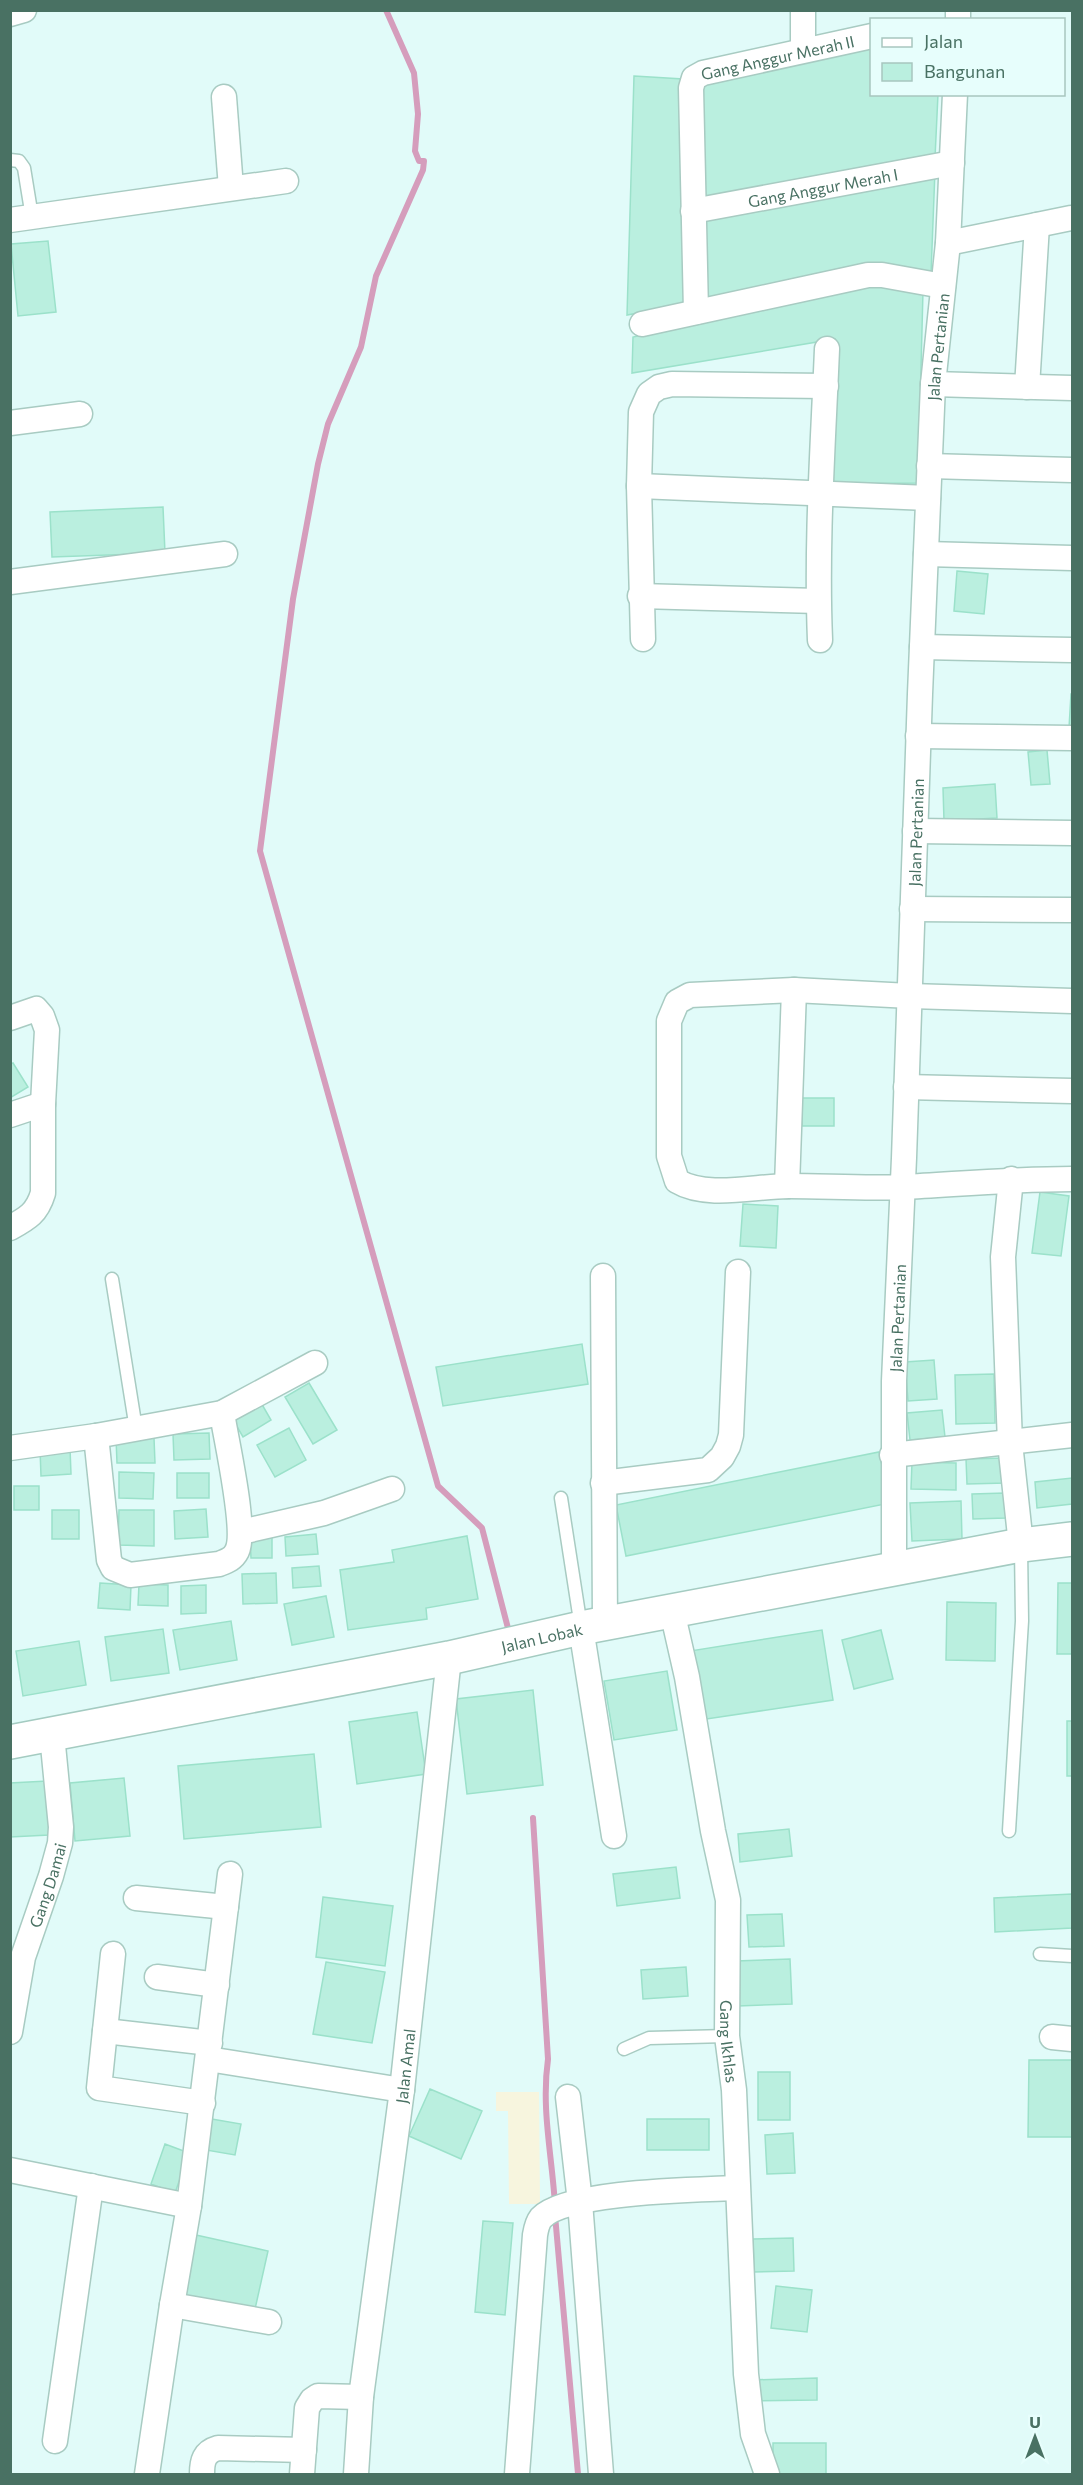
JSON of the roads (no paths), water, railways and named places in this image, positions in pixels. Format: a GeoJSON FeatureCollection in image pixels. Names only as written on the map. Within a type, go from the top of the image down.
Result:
{"type":"FeatureCollection","features":[{"type":"Feature","properties":{"kind":"main road","name":"Jalan Lobak"},"geometry":{"type":"LineString","coordinates":[[10,1742],[449,1658],[593,1626],[1021,1545],[1072,1539]]}},
{"type":"Feature","properties":{"kind":"street"},"geometry":{"type":"LineString","coordinates":[[10,14],[24,10]]}},
{"type":"Feature","properties":{"kind":"street"},"geometry":{"type":"LineString","coordinates":[[803,10],[803,50]]}},
{"type":"Feature","properties":{"kind":"street","name":"Gang Anggur Merah II"},"geometry":{"type":"LineString","coordinates":[[693,211],[691,88],[694,78],[703,73],[870,36]]}},
{"type":"Feature","properties":{"kind":"street","name":"Jalan Pertanian"},"geometry":{"type":"LineString","coordinates":[[894,1570],[892,1455],[918,736],[933,384],[948,243],[955,96]]}},
{"type":"Feature","properties":{"kind":"street"},"geometry":{"type":"LineString","coordinates":[[224,97],[231,188]]}},
{"type":"Feature","properties":{"kind":"street","name":"Gang Anggur Merah I"},"geometry":{"type":"LineString","coordinates":[[693,211],[952,163]]}},
{"type":"Feature","properties":{"kind":"street"},"geometry":{"type":"LineString","coordinates":[[21,218],[286,181]]}},
{"type":"Feature","properties":{"kind":"street"},"geometry":{"type":"LineString","coordinates":[[693,211],[696,312]]}},
{"type":"Feature","properties":{"kind":"street"},"geometry":{"type":"LineString","coordinates":[[948,243],[1071,218]]}},
{"type":"Feature","properties":{"kind":"street"},"geometry":{"type":"LineString","coordinates":[[1027,387],[1037,225]]}},
{"type":"Feature","properties":{"kind":"street"},"geometry":{"type":"LineString","coordinates":[[642,324],[868,275],[882,275],[943,286]]}},
{"type":"Feature","properties":{"kind":"street"},"geometry":{"type":"LineString","coordinates":[[820,640],[818,601],[820,493],[827,349]]}},
{"type":"Feature","properties":{"kind":"street"},"geometry":{"type":"LineString","coordinates":[[643,639],[640,596],[639,486],[641,412],[649,394],[659,387],[672,384],[826,386]]}},
{"type":"Feature","properties":{"kind":"street"},"geometry":{"type":"LineString","coordinates":[[933,384],[1072,388]]}},
{"type":"Feature","properties":{"kind":"street"},"geometry":{"type":"LineString","coordinates":[[10,423],[80,414]]}},
{"type":"Feature","properties":{"kind":"street"},"geometry":{"type":"LineString","coordinates":[[930,466],[1072,470]]}},
{"type":"Feature","properties":{"kind":"street"},"geometry":{"type":"LineString","coordinates":[[639,486],[928,498]]}},
{"type":"Feature","properties":{"kind":"street"},"geometry":{"type":"LineString","coordinates":[[10,582],[225,554]]}},
{"type":"Feature","properties":{"kind":"street"},"geometry":{"type":"LineString","coordinates":[[926,554],[1072,558]]}},
{"type":"Feature","properties":{"kind":"street"},"geometry":{"type":"LineString","coordinates":[[640,596],[818,601]]}},
{"type":"Feature","properties":{"kind":"street"},"geometry":{"type":"LineString","coordinates":[[922,647],[1072,650]]}},
{"type":"Feature","properties":{"kind":"street"},"geometry":{"type":"LineString","coordinates":[[918,736],[1072,738]]}},
{"type":"Feature","properties":{"kind":"street"},"geometry":{"type":"LineString","coordinates":[[915,831],[1072,833]]}},
{"type":"Feature","properties":{"kind":"street"},"geometry":{"type":"LineString","coordinates":[[912,909],[1072,910]]}},
{"type":"Feature","properties":{"kind":"street"},"geometry":{"type":"LineString","coordinates":[[786,1186],[794,990]]}},
{"type":"Feature","properties":{"kind":"street"},"geometry":{"type":"LineString","coordinates":[[1072,1001],[794,990],[690,995],[677,1002],[669,1021],[669,1156],[676,1182],[700,1190],[786,1186],[901,1187],[1011,1179],[1072,1179]]}},
{"type":"Feature","properties":{"kind":"street"},"geometry":{"type":"LineString","coordinates":[[10,1018],[36,1009],[42,1016],[47,1030],[43,1104],[43,1193],[39,1207],[31,1217],[10,1228]]}},
{"type":"Feature","properties":{"kind":"street"},"geometry":{"type":"LineString","coordinates":[[906,1087],[1072,1090]]}},
{"type":"Feature","properties":{"kind":"street"},"geometry":{"type":"LineString","coordinates":[[10,1115],[43,1104]]}},
{"type":"Feature","properties":{"kind":"street"},"geometry":{"type":"LineString","coordinates":[[1011,1179],[1003,1257],[1010,1443],[1021,1545]]}},
{"type":"Feature","properties":{"kind":"street"},"geometry":{"type":"LineString","coordinates":[[603,1483],[708,1470],[722,1457],[728,1446],[730,1435],[738,1272]]}},
{"type":"Feature","properties":{"kind":"street"},"geometry":{"type":"LineString","coordinates":[[603,1276],[603,1483],[593,1626],[614,1836]]}},
{"type":"Feature","properties":{"kind":"street"},"geometry":{"type":"LineString","coordinates":[[10,1448],[96,1436],[222,1413],[315,1363]]}},
{"type":"Feature","properties":{"kind":"street"},"geometry":{"type":"LineString","coordinates":[[96,1436],[109,1560],[113,1568],[130,1575],[219,1564],[229,1561],[237,1552],[241,1532],[222,1413]]}},
{"type":"Feature","properties":{"kind":"street"},"geometry":{"type":"LineString","coordinates":[[892,1455],[1072,1435]]}},
{"type":"Feature","properties":{"kind":"street"},"geometry":{"type":"LineString","coordinates":[[241,1532],[324,1513],[392,1489]]}},
{"type":"Feature","properties":{"kind":"street","name":"Gang Ikhlas"},"geometry":{"type":"LineString","coordinates":[[672,1611],[687,1677],[713,1831],[728,1900],[727,2036],[734,2090],[736,2188],[746,2374],[753,2434],[767,2475]]}},
{"type":"Feature","properties":{"kind":"street","name":"Jalan Amal"},"geometry":{"type":"LineString","coordinates":[[356,2475],[361,2397],[402,2090],[449,1658]]}},
{"type":"Feature","properties":{"kind":"street","name":"Gang Damai"},"geometry":{"type":"LineString","coordinates":[[10,2032],[23,1958],[60,1844],[61,1827],[52,1735]]}},
{"type":"Feature","properties":{"kind":"street"},"geometry":{"type":"LineString","coordinates":[[147,2475],[189,2206],[230,1874]]}},
{"type":"Feature","properties":{"kind":"street"},"geometry":{"type":"LineString","coordinates":[[136,1898],[226,1907]]}},
{"type":"Feature","properties":{"kind":"street"},"geometry":{"type":"LineString","coordinates":[[113,1954],[99,2088],[203,2103]]}},
{"type":"Feature","properties":{"kind":"street"},"geometry":{"type":"LineString","coordinates":[[157,1977],[217,1985]]}},
{"type":"Feature","properties":{"kind":"street"},"geometry":{"type":"LineString","coordinates":[[105,2031],[402,2090]]}},
{"type":"Feature","properties":{"kind":"street"},"geometry":{"type":"LineString","coordinates":[[568,2097],[601,2475]]}},
{"type":"Feature","properties":{"kind":"street"},"geometry":{"type":"LineString","coordinates":[[10,2170],[189,2206]]}},
{"type":"Feature","properties":{"kind":"street"},"geometry":{"type":"LineString","coordinates":[[54,2441],[91,2186]]}},
{"type":"Feature","properties":{"kind":"street"},"geometry":{"type":"LineString","coordinates":[[517,2475],[537,2224],[547,2213],[577,2202],[598,2198],[736,2188]]}},
{"type":"Feature","properties":{"kind":"street"},"geometry":{"type":"LineString","coordinates":[[172,2305],[269,2322]]}},
{"type":"Feature","properties":{"kind":"street"},"geometry":{"type":"LineString","coordinates":[[302,2475],[308,2408],[312,2400],[318,2396],[361,2397]]}},
{"type":"Feature","properties":{"kind":"street"},"geometry":{"type":"LineString","coordinates":[[202,2475],[205,2456],[218,2448],[304,2450]]}},
{"type":"Feature","properties":{"kind":"lane"},"geometry":{"type":"LineString","coordinates":[[10,160],[19,161],[24,168],[21,218]]}},
{"type":"Feature","properties":{"kind":"lane"},"geometry":{"type":"LineString","coordinates":[[112,1279],[136,1429]]}},
{"type":"Feature","properties":{"kind":"lane"},"geometry":{"type":"LineString","coordinates":[[561,1498],[593,1626]]}},
{"type":"Feature","properties":{"kind":"lane"},"geometry":{"type":"LineString","coordinates":[[1009,1831],[1022,1621],[1021,1545]]}},
{"type":"Feature","properties":{"kind":"lane"},"geometry":{"type":"LineString","coordinates":[[1040,1954],[1072,1956]]}},
{"type":"Feature","properties":{"kind":"lane"},"geometry":{"type":"LineString","coordinates":[[624,2049],[649,2038],[727,2036]]}},
{"type":"Feature","properties":{"kind":"waterway"},"geometry":{"type":"LineString","coordinates":[[386,10],[414,73],[418,114],[415,151],[419,161],[424,161],[423,170],[376,276],[361,347],[328,424],[318,464],[293,599],[260,851],[438,1486],[482,1528],[510,1636]]}},
{"type":"Feature","properties":{"kind":"waterway"},"geometry":{"type":"LineString","coordinates":[[533,1818],[548,2059],[546,2114],[555,2205]]}},
{"type":"Feature","properties":{"kind":"waterway"},"geometry":{"type":"LineString","coordinates":[[555,2215],[578,2474]]}}]}
